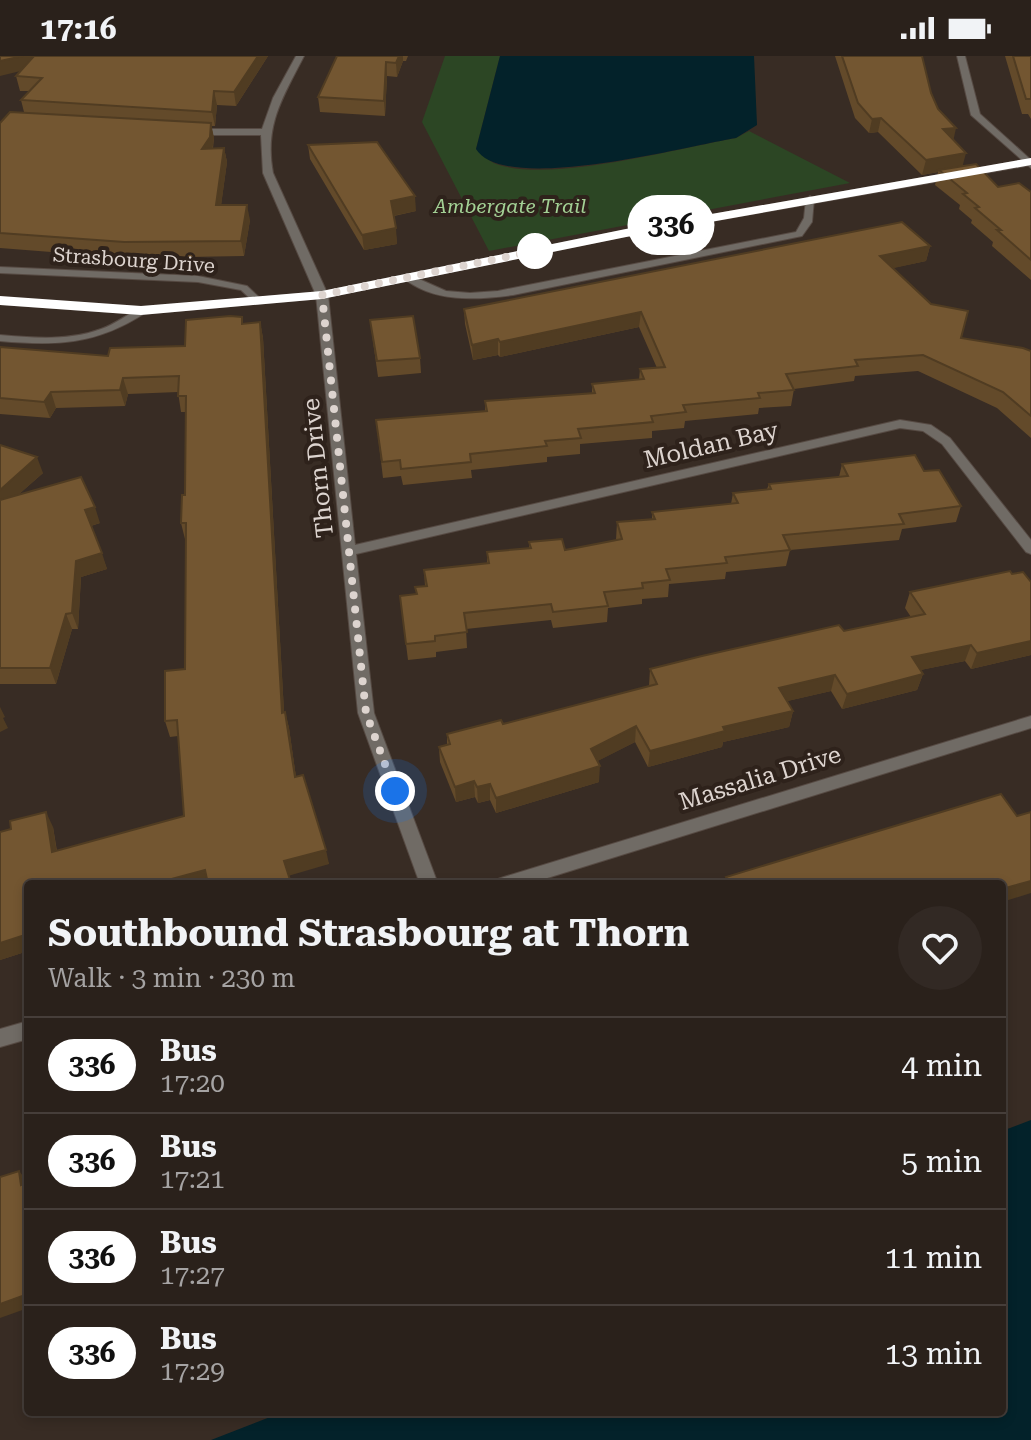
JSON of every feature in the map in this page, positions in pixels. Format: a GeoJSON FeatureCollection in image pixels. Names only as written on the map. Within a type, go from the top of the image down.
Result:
{"type":"FeatureCollection","features":[{"type":"Feature","properties":{"kind":"street"},"geometry":{"type":"LineString","coordinates":[[179,131],[264,132],[300,56]]}},
{"type":"Feature","properties":{"kind":"street"},"geometry":{"type":"LineString","coordinates":[[961,56],[976,115],[1030,163]]}},
{"type":"Feature","properties":{"kind":"street","name":"Thorn Drive"},"geometry":{"type":"LineString","coordinates":[[264,132],[263,147],[268,173],[322,295],[366,713],[428,880]]}},
{"type":"Feature","properties":{"kind":"street","name":"Strasbourg Drive"},"geometry":{"type":"LineString","coordinates":[[0,301],[141,311],[322,295],[810,199],[1030,163]]}},
{"type":"Feature","properties":{"kind":"street","name":"Moldan Bay"},"geometry":{"type":"LineString","coordinates":[[348,551],[900,424],[927,428],[946,441],[1031,549]]}},
{"type":"Feature","properties":{"kind":"street","name":"Massalia Drive"},"geometry":{"type":"LineString","coordinates":[[517,880],[1031,722]]}},
{"type":"Feature","properties":{"kind":"street"},"geometry":{"type":"LineString","coordinates":[[0,1038],[24,1031]]}},
{"type":"Feature","properties":{"kind":"lane"},"geometry":{"type":"LineString","coordinates":[[407,277],[427,290],[450,296],[481,297],[513,292],[799,234],[810,217],[810,199]]}},
{"type":"Feature","properties":{"kind":"lane","name":"Strasbourg Drive"},"geometry":{"type":"LineString","coordinates":[[0,270],[198,279],[244,288],[259,302]]}},
{"type":"Feature","properties":{"kind":"lane","name":"Strasbourg Drive"},"geometry":{"type":"LineString","coordinates":[[0,338],[46,342],[91,338],[124,323],[141,311]]}},
{"type":"Feature","properties":{"kind":"green space","name":"Ambergate Trail"},"geometry":{"type":"Polygon","coordinates":[[[445,56],[500,56],[476,149],[496,164],[548,170],[580,167],[736,138],[749,131],[850,183],[489,251],[422,122],[445,56]]]}},
{"type":"Feature","properties":{"kind":"water"},"geometry":{"type":"Polygon","coordinates":[[[500,56],[754,56],[757,125],[736,138],[598,164],[522,168],[493,162],[476,149],[500,56]]]}},
{"type":"Feature","properties":{"kind":"water"},"geometry":{"type":"Polygon","coordinates":[[[1031,1120],[1031,1440],[211,1440],[273,1416],[1006,1416],[1006,1129],[1031,1120]]]}},
{"type":"Feature","properties":{"kind":"building"},"geometry":{"type":"Polygon","coordinates":[[[0,56],[23,56],[0,61],[0,56]]]}},
{"type":"Feature","properties":{"kind":"building"},"geometry":{"type":"Polygon","coordinates":[[[34,56],[258,56],[234,92],[214,91],[212,112],[21,100],[42,78],[16,76],[34,56]]]}},
{"type":"Feature","properties":{"kind":"building"},"geometry":{"type":"Polygon","coordinates":[[[337,56],[399,56],[396,63],[386,62],[384,101],[318,97],[337,56]]]}},
{"type":"Feature","properties":{"kind":"building"},"geometry":{"type":"Polygon","coordinates":[[[842,56],[922,56],[938,109],[956,128],[943,129],[966,153],[926,160],[881,118],[872,119],[858,103],[842,56]]]}},
{"type":"Feature","properties":{"kind":"building"},"geometry":{"type":"Polygon","coordinates":[[[1013,56],[1031,56],[1031,99],[1026,99],[1013,56]]]}},
{"type":"Feature","properties":{"kind":"building"},"geometry":{"type":"Polygon","coordinates":[[[10,112],[211,123],[210,137],[202,149],[224,148],[216,205],[247,205],[241,241],[124,242],[0,233],[0,123],[10,112]]]}},
{"type":"Feature","properties":{"kind":"building"},"geometry":{"type":"Polygon","coordinates":[[[377,142],[415,196],[391,201],[396,228],[362,235],[308,145],[377,142]]]}},
{"type":"Feature","properties":{"kind":"building"},"geometry":{"type":"Polygon","coordinates":[[[976,164],[998,187],[1019,183],[1031,192],[1031,260],[975,208],[979,207],[963,194],[967,193],[939,170],[976,164]]]}},
{"type":"Feature","properties":{"kind":"building"},"geometry":{"type":"Polygon","coordinates":[[[902,222],[930,246],[880,256],[931,304],[968,311],[961,338],[1031,351],[1031,416],[1003,392],[923,355],[855,360],[858,366],[786,374],[794,390],[758,393],[760,398],[683,405],[686,412],[651,416],[653,422],[578,429],[581,438],[545,441],[547,446],[470,454],[471,462],[401,469],[400,460],[382,462],[376,420],[487,411],[485,401],[595,393],[592,384],[644,379],[640,369],[665,367],[641,312],[500,342],[498,339],[472,345],[464,309],[902,222]]]}},
{"type":"Feature","properties":{"kind":"building"},"geometry":{"type":"Polygon","coordinates":[[[230,316],[242,317],[242,324],[260,322],[282,713],[285,712],[295,777],[303,775],[326,850],[284,861],[290,880],[207,880],[205,870],[168,880],[24,880],[24,935],[0,943],[0,832],[11,829],[10,821],[46,812],[52,852],[184,816],[177,720],[165,721],[165,671],[185,669],[186,523],[181,523],[182,495],[185,495],[186,396],[178,396],[179,376],[123,378],[120,390],[51,392],[44,402],[0,398],[0,347],[108,356],[110,348],[185,346],[186,320],[230,316]]]}},
{"type":"Feature","properties":{"kind":"building"},"geometry":{"type":"Polygon","coordinates":[[[413,316],[420,358],[377,361],[370,320],[413,316]]]}},
{"type":"Feature","properties":{"kind":"building"},"geometry":{"type":"Polygon","coordinates":[[[0,445],[37,457],[0,490],[0,445]]]}},
{"type":"Feature","properties":{"kind":"building"},"geometry":{"type":"Polygon","coordinates":[[[915,455],[924,471],[939,470],[961,506],[899,514],[904,524],[783,535],[790,550],[725,557],[727,563],[666,569],[670,580],[642,583],[643,588],[604,592],[608,606],[553,612],[551,604],[464,613],[467,632],[435,636],[435,641],[406,644],[400,596],[417,594],[415,587],[427,586],[424,570],[489,563],[487,552],[531,548],[529,542],[562,539],[565,550],[622,539],[617,522],[655,519],[652,512],[738,503],[733,493],[771,489],[769,484],[848,476],[842,464],[915,455]]]}},
{"type":"Feature","properties":{"kind":"building"},"geometry":{"type":"Polygon","coordinates":[[[81,477],[95,507],[85,510],[102,553],[76,561],[72,613],[66,614],[50,668],[0,668],[0,500],[81,477]]]}},
{"type":"Feature","properties":{"kind":"building"},"geometry":{"type":"Polygon","coordinates":[[[1010,571],[1012,574],[1023,572],[1031,582],[1031,641],[977,653],[971,645],[912,657],[923,674],[847,694],[835,675],[779,688],[793,711],[723,727],[725,731],[650,751],[636,726],[591,749],[600,766],[496,798],[490,784],[477,787],[474,781],[455,787],[439,747],[450,744],[447,734],[501,720],[503,724],[657,684],[650,669],[839,625],[844,631],[925,614],[910,592],[1010,571]]]}},
{"type":"Feature","properties":{"kind":"building"},"geometry":{"type":"Polygon","coordinates":[[[1001,794],[1017,816],[1031,812],[1031,881],[1006,888],[1006,880],[728,880],[726,877],[1001,794]]]}},
{"type":"Feature","properties":{"kind":"building"},"geometry":{"type":"Polygon","coordinates":[[[19,1171],[21,1185],[24,1184],[24,1295],[0,1304],[0,1177],[19,1171]]]}},
{"type":"Feature","properties":{"kind":"bus line","name":"336"},"geometry":{"type":"LineString","coordinates":[[0,301],[141,311],[322,295],[626,233],[1031,162]]}},
{"type":"Feature","properties":{"kind":"route"},"geometry":{"type":"LineString","coordinates":[[395,791],[366,713],[322,295],[535,251]]}}]}
